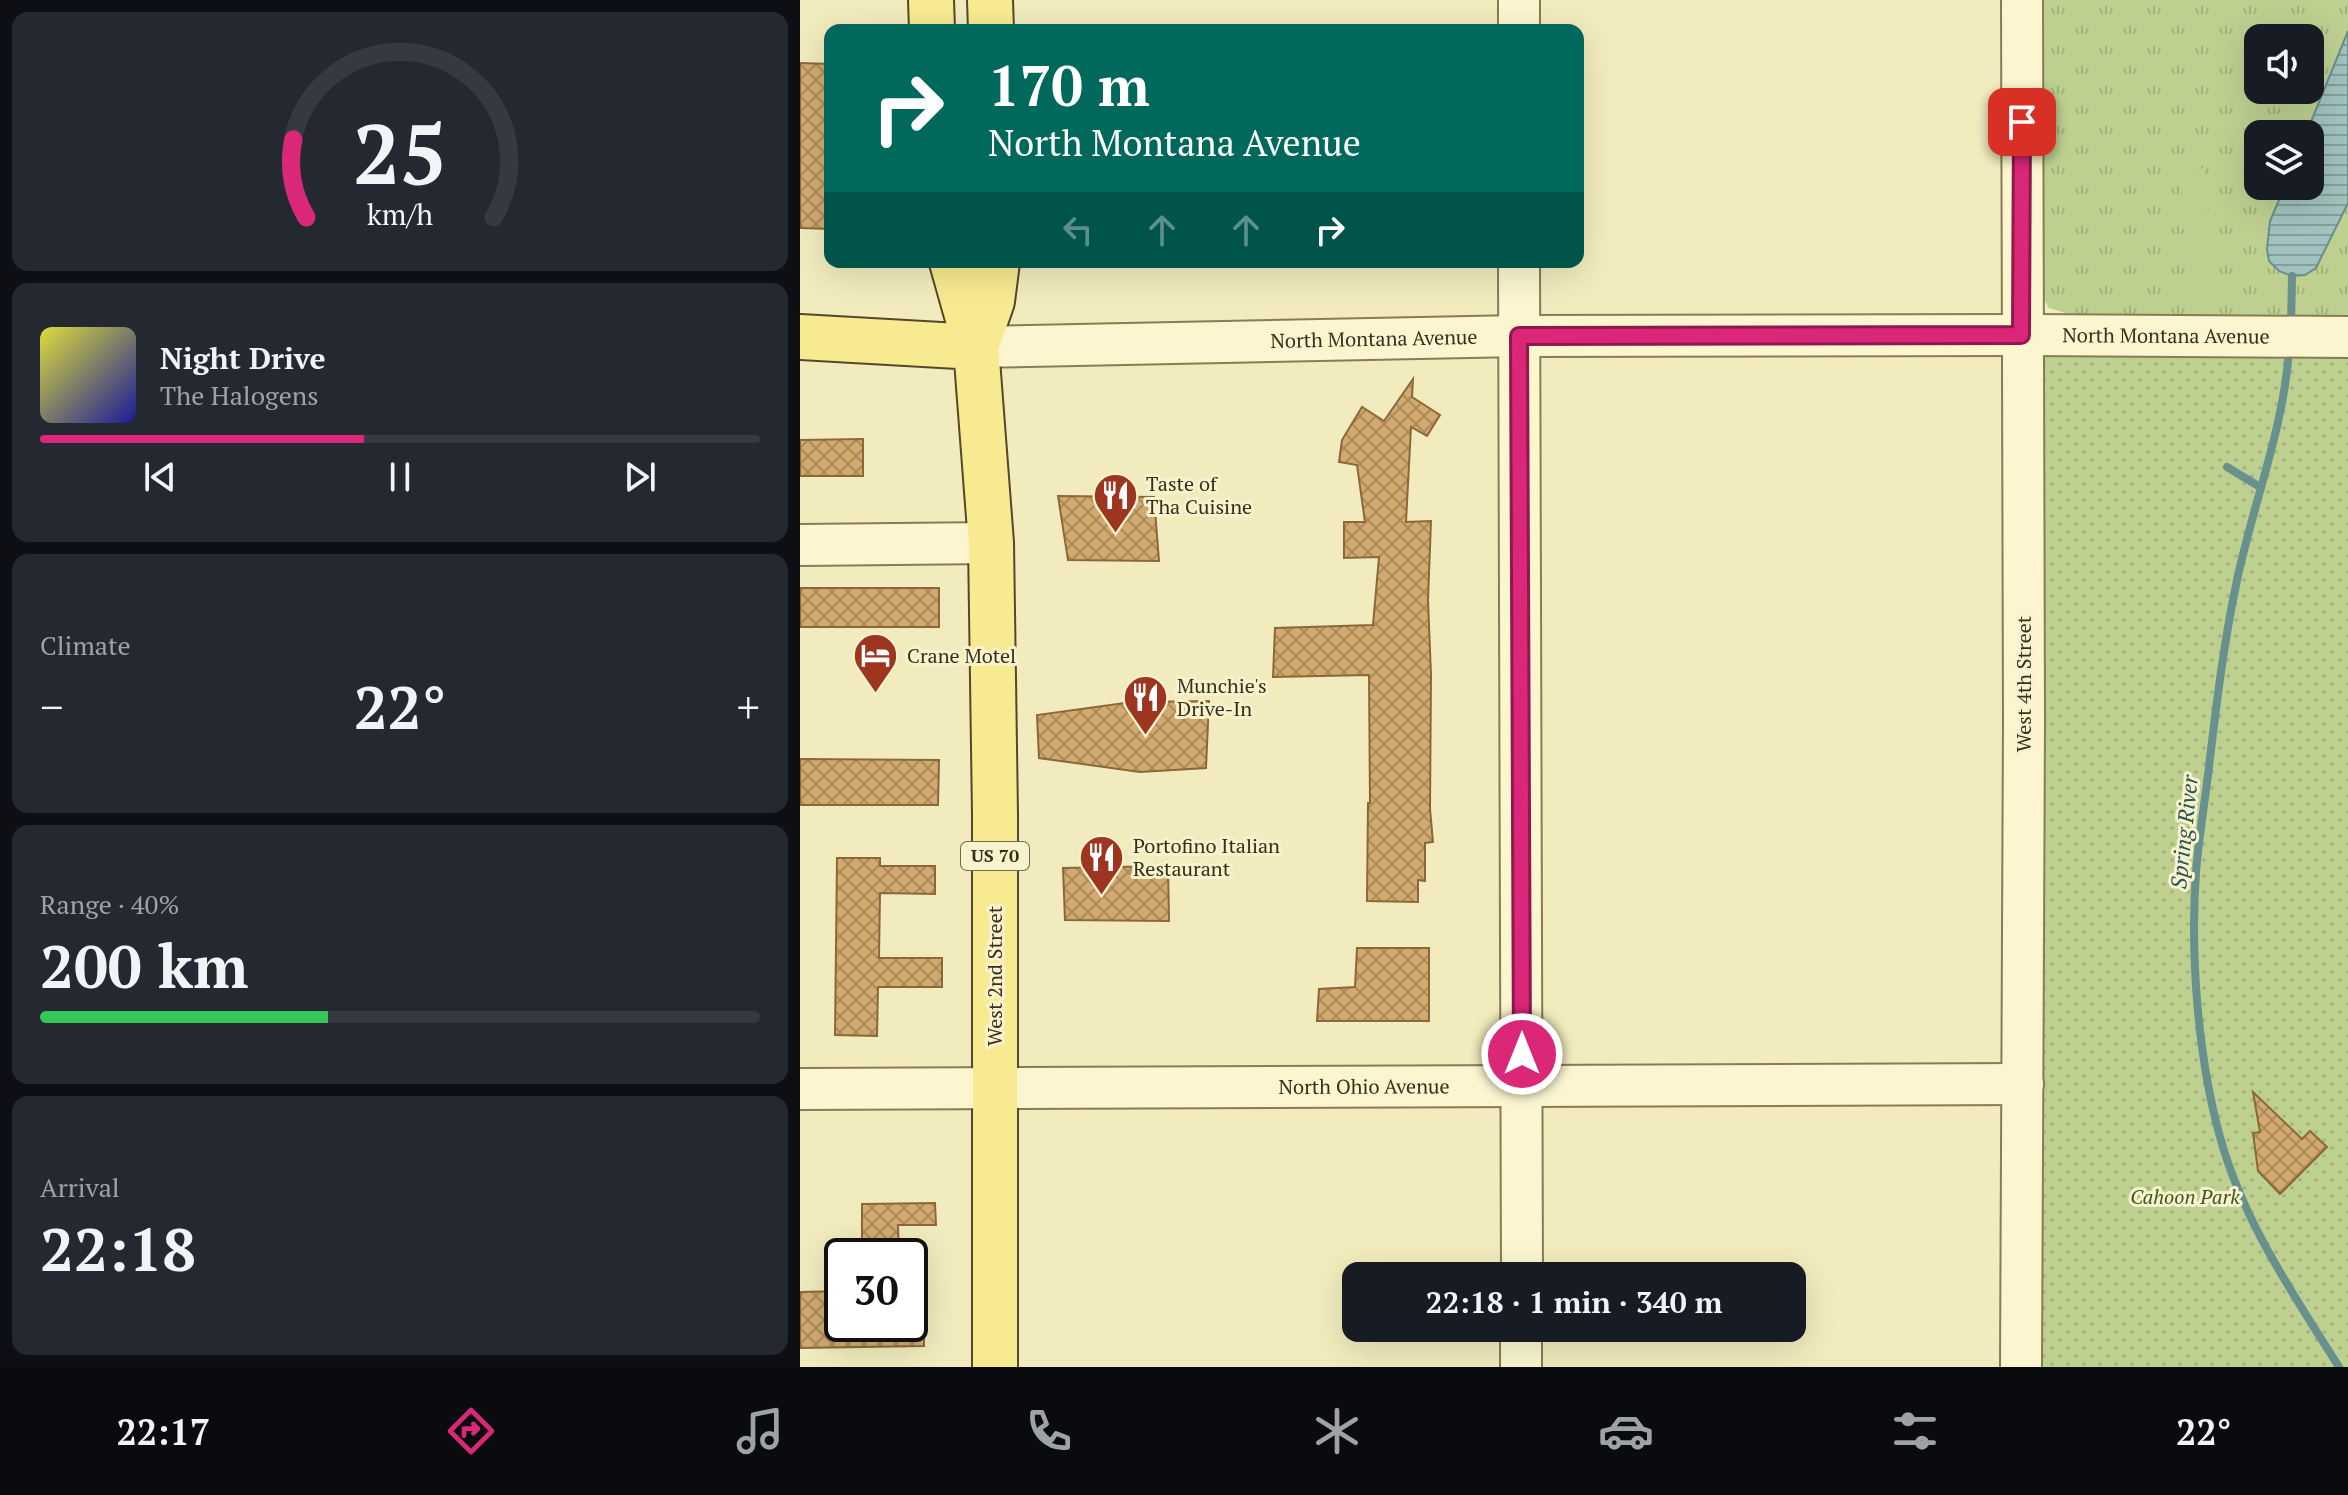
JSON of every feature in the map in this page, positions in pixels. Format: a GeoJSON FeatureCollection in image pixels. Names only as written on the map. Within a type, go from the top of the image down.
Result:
{"type":"FeatureCollection","features":[{"type":"Feature","properties":{"kind":"main road"},"geometry":{"type":"LineString","coordinates":[[931,0],[932,24]]}},
{"type":"Feature","properties":{"kind":"main road"},"geometry":{"type":"LineString","coordinates":[[990,0],[991,24]]}},
{"type":"Feature","properties":{"kind":"main road","name":"West 2nd Street"},"geometry":{"type":"LineString","coordinates":[[954,268],[976,347],[991,543],[995,815],[995,1367]]}},
{"type":"Feature","properties":{"kind":"main road","name":"West 2nd Street"},"geometry":{"type":"LineString","coordinates":[[976,347],[992,301],[996,268]]}},
{"type":"Feature","properties":{"kind":"main road"},"geometry":{"type":"LineString","coordinates":[[800,337],[976,347]]}},
{"type":"Feature","properties":{"kind":"street"},"geometry":{"type":"LineString","coordinates":[[1519,0],[1519,24]]}},
{"type":"Feature","properties":{"kind":"street","name":"West 4th Street"},"geometry":{"type":"LineString","coordinates":[[2021,1367],[2024,548],[2022,0]]}},
{"type":"Feature","properties":{"kind":"street"},"geometry":{"type":"LineString","coordinates":[[1519,268],[1522,1262]]}},
{"type":"Feature","properties":{"kind":"street","name":"North Montana Avenue"},"geometry":{"type":"LineString","coordinates":[[976,347],[1519,336],[2348,337]]}},
{"type":"Feature","properties":{"kind":"street"},"geometry":{"type":"LineString","coordinates":[[800,545],[991,543]]}},
{"type":"Feature","properties":{"kind":"street","name":"North Ohio Avenue"},"geometry":{"type":"LineString","coordinates":[[800,1089],[2023,1084]]}},
{"type":"Feature","properties":{"kind":"street"},"geometry":{"type":"LineString","coordinates":[[1521,1342],[1521,1367]]}},
{"type":"Feature","properties":{"kind":"green space"},"geometry":{"type":"Polygon","coordinates":[[[2040,0],[2348,0],[2348,317],[2079,317],[2049,308],[2041,295],[2040,0]]]}},
{"type":"Feature","properties":{"kind":"green space"},"geometry":{"type":"Polygon","coordinates":[[[2205,168],[2214,304],[2189,306],[2180,170],[2205,168]]]}},
{"type":"Feature","properties":{"kind":"green space","name":"Cahoon Park"},"geometry":{"type":"Polygon","coordinates":[[[2021,335],[2348,341],[2348,1367],[2021,1367],[2021,335]]]}},
{"type":"Feature","properties":{"kind":"water"},"geometry":{"type":"Polygon","coordinates":[[[2348,31],[2348,203],[2316,268],[2305,275],[2292,276],[2279,271],[2269,261],[2270,221],[2279,200],[2324,200],[2324,120],[2312,120],[2318,104],[2324,104],[2324,90],[2348,31]]]}},
{"type":"Feature","properties":{"kind":"building"},"geometry":{"type":"Polygon","coordinates":[[[800,63],[824,64],[824,229],[800,228],[800,63]]]}},
{"type":"Feature","properties":{"kind":"building"},"geometry":{"type":"Polygon","coordinates":[[[1413,379],[1412,397],[1440,415],[1427,436],[1411,427],[1406,522],[1431,521],[1428,600],[1433,842],[1425,843],[1425,881],[1418,880],[1418,902],[1367,901],[1369,675],[1273,677],[1275,628],[1373,625],[1379,557],[1344,558],[1344,522],[1365,522],[1357,465],[1339,462],[1342,440],[1362,407],[1384,421],[1413,379]]]}},
{"type":"Feature","properties":{"kind":"building"},"geometry":{"type":"Polygon","coordinates":[[[863,439],[863,476],[800,476],[800,440],[863,439]]]}},
{"type":"Feature","properties":{"kind":"building"},"geometry":{"type":"Polygon","coordinates":[[[1058,496],[1154,497],[1159,561],[1068,560],[1058,496]]]}},
{"type":"Feature","properties":{"kind":"building"},"geometry":{"type":"Polygon","coordinates":[[[800,588],[939,588],[939,627],[800,627],[800,588]]]}},
{"type":"Feature","properties":{"kind":"building"},"geometry":{"type":"Polygon","coordinates":[[[1209,701],[1206,768],[1140,772],[1039,758],[1037,715],[1132,702],[1209,701]]]}},
{"type":"Feature","properties":{"kind":"building"},"geometry":{"type":"Polygon","coordinates":[[[800,759],[939,760],[938,805],[800,805],[800,759]]]}},
{"type":"Feature","properties":{"kind":"building"},"geometry":{"type":"Polygon","coordinates":[[[837,858],[880,858],[880,866],[935,866],[935,894],[880,893],[879,958],[942,958],[942,987],[878,987],[877,1036],[835,1035],[837,858]]]}},
{"type":"Feature","properties":{"kind":"building"},"geometry":{"type":"Polygon","coordinates":[[[1168,866],[1169,921],[1065,920],[1063,868],[1168,866]]]}},
{"type":"Feature","properties":{"kind":"building"},"geometry":{"type":"Polygon","coordinates":[[[1357,948],[1429,948],[1429,1021],[1317,1021],[1319,989],[1355,987],[1357,948]]]}},
{"type":"Feature","properties":{"kind":"building"},"geometry":{"type":"Polygon","coordinates":[[[2253,1092],[2302,1139],[2310,1131],[2327,1147],[2280,1194],[2258,1171],[2253,1133],[2260,1132],[2253,1092]]]}},
{"type":"Feature","properties":{"kind":"building"},"geometry":{"type":"Polygon","coordinates":[[[935,1203],[936,1225],[898,1225],[898,1238],[862,1238],[862,1204],[935,1203]]]}},
{"type":"Feature","properties":{"kind":"building"},"geometry":{"type":"Polygon","coordinates":[[[824,1291],[824,1342],[924,1342],[924,1346],[800,1348],[800,1292],[824,1291]]]}},
{"type":"Feature","properties":{"kind":"waterway","name":"Spring River"},"geometry":{"type":"LineString","coordinates":[[2291,327],[2292,276]]}},
{"type":"Feature","properties":{"kind":"waterway","name":"Spring River"},"geometry":{"type":"LineString","coordinates":[[2289,349],[2281,409],[2243,555],[2224,649],[2196,872],[2195,971],[2206,1074],[2230,1168],[2271,1256],[2339,1367]]}},
{"type":"Feature","properties":{"kind":"waterway"},"geometry":{"type":"LineString","coordinates":[[2227,467],[2260,487]]}},
{"type":"Feature","properties":{"kind":"place","name":"Taste of Tha Cuisine"},"geometry":{"type":"Point","coordinates":[1115,535]}},
{"type":"Feature","properties":{"kind":"place","name":"Crane Motel"},"geometry":{"type":"Point","coordinates":[876,695]}},
{"type":"Feature","properties":{"kind":"place","name":"Munchie's Drive-In"},"geometry":{"type":"Point","coordinates":[1146,736]}},
{"type":"Feature","properties":{"kind":"place","name":"Portofino Italian Restaurant"},"geometry":{"type":"Point","coordinates":[1102,897]}},
{"type":"Feature","properties":{"kind":"route"},"geometry":{"type":"LineString","coordinates":[[1522,1054],[1519,336],[2021,335],[2022,122]]}}]}
